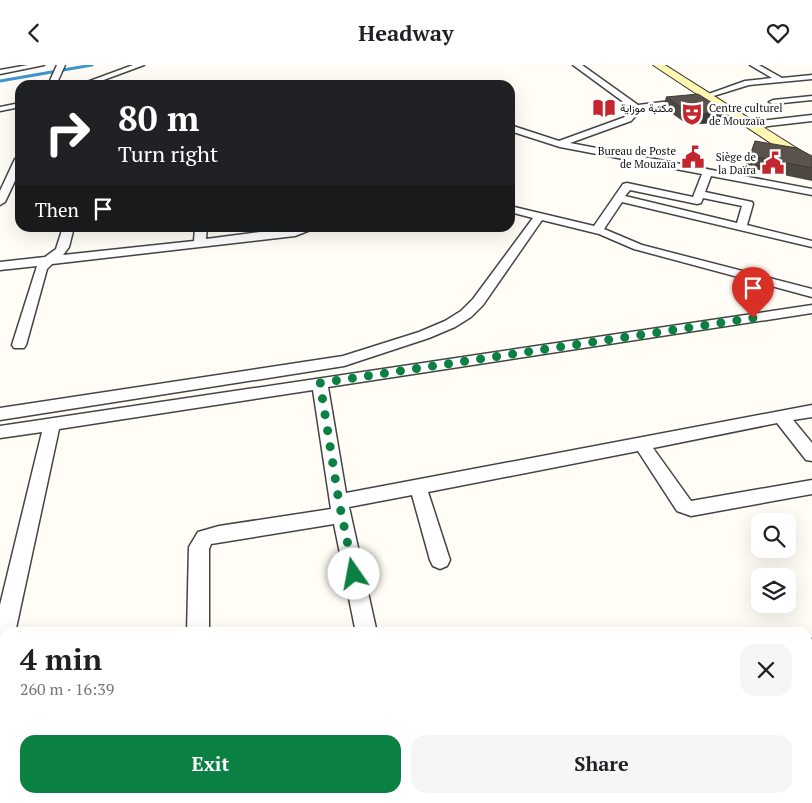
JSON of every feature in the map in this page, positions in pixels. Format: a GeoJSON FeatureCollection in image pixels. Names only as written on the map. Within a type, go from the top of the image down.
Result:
{"type":"FeatureCollection","features":[{"type":"Feature","properties":{"kind":"main road"},"geometry":{"type":"LineString","coordinates":[[658,65],[812,164]]}},
{"type":"Feature","properties":{"kind":"main road"},"geometry":{"type":"LineString","coordinates":[[692,87],[725,90]]}},
{"type":"Feature","properties":{"kind":"street"},"geometry":{"type":"LineString","coordinates":[[0,72],[40,65]]}},
{"type":"Feature","properties":{"kind":"street"},"geometry":{"type":"LineString","coordinates":[[54,80],[61,65]]}},
{"type":"Feature","properties":{"kind":"street"},"geometry":{"type":"LineString","coordinates":[[97,80],[140,65]]}},
{"type":"Feature","properties":{"kind":"street"},"geometry":{"type":"LineString","coordinates":[[577,65],[637,108]]}},
{"type":"Feature","properties":{"kind":"street"},"geometry":{"type":"LineString","coordinates":[[754,65],[780,79]]}},
{"type":"Feature","properties":{"kind":"street"},"geometry":{"type":"LineString","coordinates":[[560,143],[628,119],[637,108],[652,104],[708,97],[748,83],[812,77]]}},
{"type":"Feature","properties":{"kind":"street"},"geometry":{"type":"LineString","coordinates":[[773,102],[812,98]]}},
{"type":"Feature","properties":{"kind":"street"},"geometry":{"type":"LineString","coordinates":[[0,109],[15,106]]}},
{"type":"Feature","properties":{"kind":"street"},"geometry":{"type":"LineString","coordinates":[[752,125],[812,118]]}},
{"type":"Feature","properties":{"kind":"street"},"geometry":{"type":"LineString","coordinates":[[515,130],[560,143],[812,193]]}},
{"type":"Feature","properties":{"kind":"street"},"geometry":{"type":"LineString","coordinates":[[0,202],[15,170]]}},
{"type":"Feature","properties":{"kind":"street"},"geometry":{"type":"LineString","coordinates":[[597,231],[627,186],[697,201],[708,171]]}},
{"type":"Feature","properties":{"kind":"street"},"geometry":{"type":"LineString","coordinates":[[700,194],[748,204],[741,227]]}},
{"type":"Feature","properties":{"kind":"street"},"geometry":{"type":"LineString","coordinates":[[619,199],[812,243]]}},
{"type":"Feature","properties":{"kind":"street"},"geometry":{"type":"LineString","coordinates":[[515,210],[597,231],[638,247],[812,293]]}},
{"type":"Feature","properties":{"kind":"street"},"geometry":{"type":"LineString","coordinates":[[0,414],[344,361],[424,335],[450,324],[466,314],[478,302],[540,216]]}},
{"type":"Feature","properties":{"kind":"street"},"geometry":{"type":"LineString","coordinates":[[19,345],[41,268],[47,260],[59,253],[68,232]]}},
{"type":"Feature","properties":{"kind":"street"},"geometry":{"type":"LineString","coordinates":[[200,243],[201,232]]}},
{"type":"Feature","properties":{"kind":"street"},"geometry":{"type":"LineString","coordinates":[[0,266],[298,232]]}},
{"type":"Feature","properties":{"kind":"street"},"geometry":{"type":"LineString","coordinates":[[0,432],[812,309]]}},
{"type":"Feature","properties":{"kind":"street"},"geometry":{"type":"LineString","coordinates":[[320,383],[340,509],[366,627]]}},
{"type":"Feature","properties":{"kind":"street"},"geometry":{"type":"LineString","coordinates":[[198,627],[199,547],[205,538],[340,509],[418,487],[812,411]]}},
{"type":"Feature","properties":{"kind":"street"},"geometry":{"type":"LineString","coordinates":[[780,417],[812,455]]}},
{"type":"Feature","properties":{"kind":"street"},"geometry":{"type":"LineString","coordinates":[[5,627],[52,423]]}},
{"type":"Feature","properties":{"kind":"street"},"geometry":{"type":"LineString","coordinates":[[642,444],[683,506],[691,509],[812,487]]}},
{"type":"Feature","properties":{"kind":"street"},"geometry":{"type":"LineString","coordinates":[[418,487],[440,560]]}},
{"type":"Feature","properties":{"kind":"building"},"geometry":{"type":"Polygon","coordinates":[[[698,94],[725,111],[692,115],[666,97],[698,94]]]}},
{"type":"Feature","properties":{"kind":"building"},"geometry":{"type":"Polygon","coordinates":[[[755,141],[797,148],[812,156],[812,168],[750,156],[755,141]]]}},
{"type":"Feature","properties":{"kind":"waterway"},"geometry":{"type":"LineString","coordinates":[[0,81],[92,65]]}},
{"type":"Feature","properties":{"kind":"place","name":"مكتبة موزاية"},"geometry":{"type":"Point","coordinates":[604,108]}},
{"type":"Feature","properties":{"kind":"place","name":"Centre culturel de Mouzaïa"},"geometry":{"type":"Point","coordinates":[692,114]}},
{"type":"Feature","properties":{"kind":"place","name":"Bureau de Poste de Mouzaïa"},"geometry":{"type":"Point","coordinates":[693,157]}},
{"type":"Feature","properties":{"kind":"place","name":"Siège de la Daïra"},"geometry":{"type":"Point","coordinates":[773,163]}},
{"type":"Feature","properties":{"kind":"route"},"geometry":{"type":"LineString","coordinates":[[354,574],[339,502],[320,383],[753,318]]}}]}
